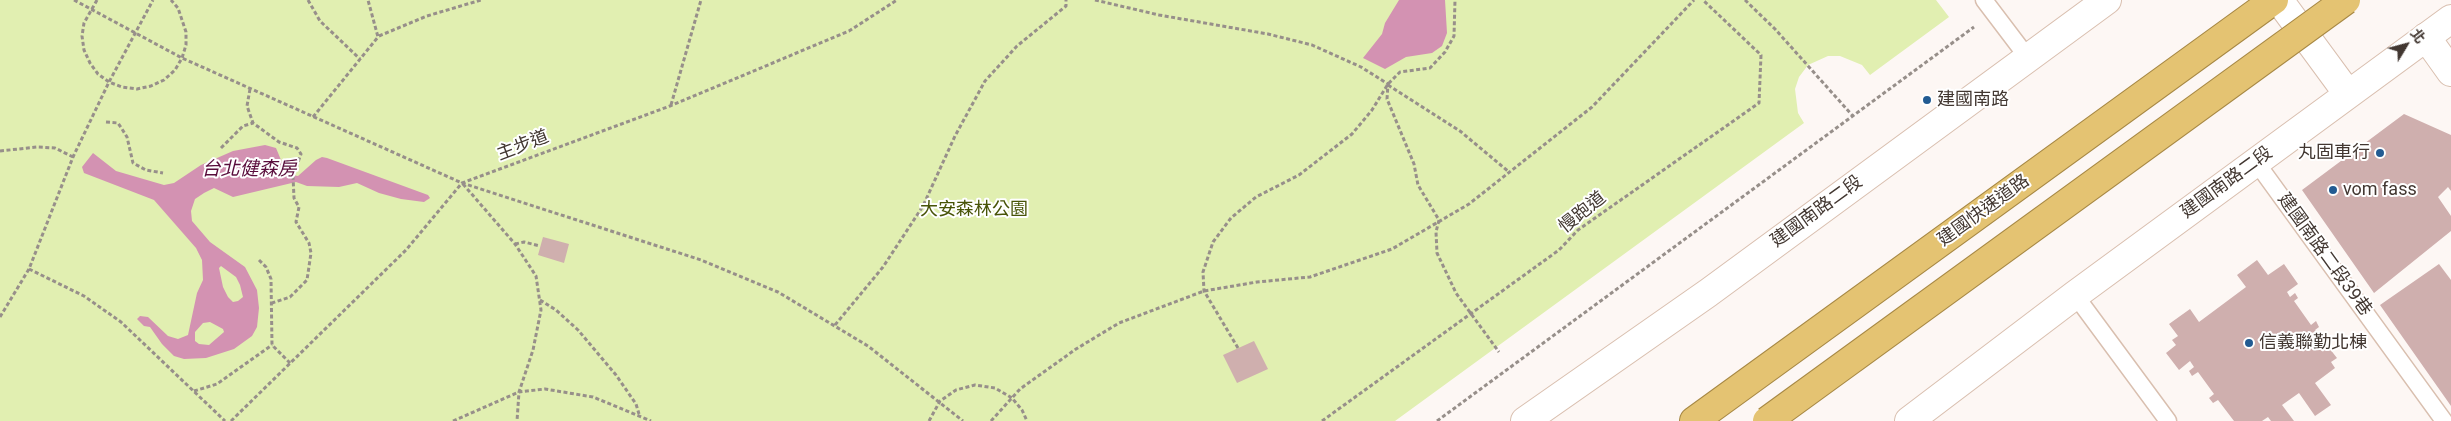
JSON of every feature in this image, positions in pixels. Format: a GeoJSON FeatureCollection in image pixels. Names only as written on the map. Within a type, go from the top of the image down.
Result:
{"type":"FeatureCollection","features":[{"type":"Feature","properties":{"kind":"highway","name":"建國快速道路"},"geometry":{"type":"LineString","coordinates":[[1694,421],[2274,0]]}},
{"type":"Feature","properties":{"kind":"highway"},"geometry":{"type":"LineString","coordinates":[[1768,421],[2346,0]]}},
{"type":"Feature","properties":{"kind":"street","name":"建國南路二段"},"geometry":{"type":"LineString","coordinates":[[1525,421],[1708,293],[2107,0]]}},
{"type":"Feature","properties":{"kind":"street"},"geometry":{"type":"LineString","coordinates":[[2279,0],[2348,94]]}},
{"type":"Feature","properties":{"kind":"street","name":"建國南路二段"},"geometry":{"type":"LineString","coordinates":[[1909,421],[2075,295],[2451,18]]}},
{"type":"Feature","properties":{"kind":"street"},"geometry":{"type":"LineString","coordinates":[[2426,37],[2451,72]]}},
{"type":"Feature","properties":{"kind":"lane"},"geometry":{"type":"LineString","coordinates":[[1984,0],[2028,58]]}},
{"type":"Feature","properties":{"kind":"lane","name":"建國南路二段39巷"},"geometry":{"type":"LineString","coordinates":[[2256,162],[2444,421]]}},
{"type":"Feature","properties":{"kind":"lane"},"geometry":{"type":"LineString","coordinates":[[2075,295],[2168,421]]}},
{"type":"Feature","properties":{"kind":"path"},"geometry":{"type":"LineString","coordinates":[[74,0],[89,10],[182,58],[462,184],[701,260],[778,292],[868,346],[963,421]]}},
{"type":"Feature","properties":{"kind":"path"},"geometry":{"type":"LineString","coordinates":[[97,0],[89,10],[84,23],[82,36],[84,50],[98,74],[109,82],[130,88],[151,86],[164,80],[182,58],[186,32],[183,20],[171,0]]}},
{"type":"Feature","properties":{"kind":"path"},"geometry":{"type":"LineString","coordinates":[[0,317],[29,269],[73,157],[109,82],[153,0]]}},
{"type":"Feature","properties":{"kind":"path"},"geometry":{"type":"LineString","coordinates":[[308,0],[320,21],[360,59]]}},
{"type":"Feature","properties":{"kind":"path"},"geometry":{"type":"LineString","coordinates":[[368,0],[378,36]]}},
{"type":"Feature","properties":{"kind":"path"},"geometry":{"type":"LineString","coordinates":[[313,117],[378,36],[427,16],[482,0]]}},
{"type":"Feature","properties":{"kind":"path"},"geometry":{"type":"LineString","coordinates":[[670,106],[701,0]]}},
{"type":"Feature","properties":{"kind":"path","name":"主步道"},"geometry":{"type":"LineString","coordinates":[[231,421],[406,250],[462,184],[670,106],[849,30],[897,0]]}},
{"type":"Feature","properties":{"kind":"path"},"geometry":{"type":"LineString","coordinates":[[835,325],[883,267],[923,206],[955,136],[985,81],[1017,46],[1066,6],[1066,0]]}},
{"type":"Feature","properties":{"kind":"path"},"geometry":{"type":"LineString","coordinates":[[1095,0],[1150,13],[1268,34],[1312,45],[1361,67],[1388,84],[1460,131],[1509,172]]}},
{"type":"Feature","properties":{"kind":"path"},"geometry":{"type":"LineString","coordinates":[[1238,348],[1204,291],[1203,272],[1206,258],[1213,242],[1231,218],[1256,196],[1299,175],[1352,134],[1372,110],[1388,84],[1400,72],[1430,68],[1445,52],[1454,36],[1455,0]]}},
{"type":"Feature","properties":{"kind":"path"},"geometry":{"type":"LineString","coordinates":[[991,421],[1020,389],[1076,349],[1119,322],[1204,291],[1257,282],[1310,277],[1392,249],[1439,220],[1470,204],[1592,107],[1694,0]]}},
{"type":"Feature","properties":{"kind":"path","name":"慢跑道"},"geometry":{"type":"LineString","coordinates":[[1322,421],[1560,250],[1578,230],[1759,103],[1761,55],[1703,0]]}},
{"type":"Feature","properties":{"kind":"path"},"geometry":{"type":"LineString","coordinates":[[1745,0],[1775,29],[1852,115]]}},
{"type":"Feature","properties":{"kind":"path"},"geometry":{"type":"LineString","coordinates":[[1436,421],[1979,23]]}},
{"type":"Feature","properties":{"kind":"path"},"geometry":{"type":"LineString","coordinates":[[1388,84],[1387,99],[1414,164],[1418,185],[1439,220],[1436,232],[1437,253],[1456,293],[1499,352]]}},
{"type":"Feature","properties":{"kind":"path"},"geometry":{"type":"LineString","coordinates":[[250,88],[247,106],[253,123],[279,142],[297,148],[301,154],[293,176],[293,182],[294,198],[299,207],[296,222],[309,242],[311,253],[307,280],[290,297],[272,303]]}},
{"type":"Feature","properties":{"kind":"path"},"geometry":{"type":"LineString","coordinates":[[106,122],[118,123],[122,129],[127,137],[133,163],[146,170],[163,174]]}},
{"type":"Feature","properties":{"kind":"path"},"geometry":{"type":"LineString","coordinates":[[221,148],[243,126],[253,123]]}},
{"type":"Feature","properties":{"kind":"path"},"geometry":{"type":"LineString","coordinates":[[0,152],[36,147],[54,148],[73,157]]}},
{"type":"Feature","properties":{"kind":"path"},"geometry":{"type":"LineString","coordinates":[[462,184],[515,244],[536,276],[541,310],[533,350],[519,392],[517,421]]}},
{"type":"Feature","properties":{"kind":"path"},"geometry":{"type":"LineString","coordinates":[[515,244],[524,242],[540,246]]}},
{"type":"Feature","properties":{"kind":"path"},"geometry":{"type":"LineString","coordinates":[[259,260],[266,267],[271,279],[272,346],[290,363]]}},
{"type":"Feature","properties":{"kind":"path"},"geometry":{"type":"LineString","coordinates":[[29,269],[84,296],[121,322],[225,421]]}},
{"type":"Feature","properties":{"kind":"path"},"geometry":{"type":"LineString","coordinates":[[540,299],[556,310],[590,344],[636,404],[639,415]]}},
{"type":"Feature","properties":{"kind":"path"},"geometry":{"type":"LineString","coordinates":[[194,391],[217,384],[272,346]]}},
{"type":"Feature","properties":{"kind":"path"},"geometry":{"type":"LineString","coordinates":[[930,421],[940,401],[956,390],[976,385],[995,388],[1012,398],[1022,410],[1027,421]]}},
{"type":"Feature","properties":{"kind":"path"},"geometry":{"type":"LineString","coordinates":[[453,421],[519,392],[545,389],[573,392],[593,397],[651,421]]}},
{"type":"Feature","properties":{"kind":"green space","name":"大安森林公園"},"geometry":{"type":"Polygon","coordinates":[[[0,0],[1936,0],[1949,17],[1870,75],[1862,65],[1840,56],[1828,56],[1808,65],[1799,77],[1795,89],[1798,113],[1804,123],[1395,421],[0,421],[0,0]]]}},
{"type":"Feature","properties":{"kind":"water"},"geometry":{"type":"Polygon","coordinates":[[[1399,0],[1445,0],[1447,33],[1442,46],[1432,53],[1406,57],[1385,69],[1363,58],[1382,34],[1385,23],[1399,0]]]}},
{"type":"Feature","properties":{"kind":"water","name":"台北健森房"},"geometry":{"type":"Polygon","coordinates":[[[265,145],[276,148],[286,172],[298,176],[316,160],[322,157],[327,158],[428,195],[430,198],[424,202],[401,199],[379,193],[357,183],[339,187],[307,186],[296,182],[233,197],[214,188],[204,193],[195,199],[191,211],[192,221],[210,242],[245,267],[257,290],[259,308],[257,327],[252,336],[234,349],[206,358],[184,359],[174,356],[162,344],[150,327],[144,326],[137,319],[140,316],[148,317],[168,336],[178,339],[188,335],[197,293],[203,280],[202,260],[196,248],[154,200],[84,173],[82,167],[93,153],[116,171],[164,185],[174,183],[201,165],[233,151],[265,145]],[[221,266],[219,268],[223,287],[233,302],[238,301],[243,297],[240,285],[236,277],[221,266]],[[210,322],[203,323],[195,332],[195,341],[199,344],[209,345],[224,332],[223,329],[210,322]]]}},
{"type":"Feature","properties":{"kind":"building"},"geometry":{"type":"Polygon","coordinates":[[[2404,114],[2451,135],[2451,191],[2448,187],[2438,197],[2451,216],[2451,231],[2374,293],[2302,190],[2404,114]]]}},
{"type":"Feature","properties":{"kind":"building"},"geometry":{"type":"Polygon","coordinates":[[[543,237],[569,244],[564,263],[538,255],[543,237]]]}},
{"type":"Feature","properties":{"kind":"building","name":"信義聯勤北棟"},"geometry":{"type":"Polygon","coordinates":[[[2257,260],[2268,275],[2284,264],[2298,284],[2287,292],[2290,297],[2295,293],[2298,298],[2294,301],[2311,325],[2316,321],[2319,327],[2315,330],[2337,358],[2331,362],[2335,368],[2315,383],[2331,405],[2315,416],[2299,393],[2282,405],[2294,421],[2271,421],[2268,417],[2262,421],[2234,421],[2218,400],[2213,403],[2209,398],[2214,394],[2198,372],[2192,376],[2189,371],[2194,367],[2190,361],[2179,370],[2166,353],[2176,345],[2172,340],[2178,336],[2169,324],[2190,309],[2199,322],[2246,287],[2237,275],[2257,260]]]}},
{"type":"Feature","properties":{"kind":"building"},"geometry":{"type":"Polygon","coordinates":[[[2439,264],[2451,280],[2451,406],[2380,305],[2439,264]]]}},
{"type":"Feature","properties":{"kind":"building"},"geometry":{"type":"Polygon","coordinates":[[[1254,341],[1268,369],[1237,383],[1223,355],[1254,341]]]}},
{"type":"Feature","properties":{"kind":"place","name":"建國南路"},"geometry":{"type":"Point","coordinates":[1927,100]}},
{"type":"Feature","properties":{"kind":"place","name":"丸固車行"},"geometry":{"type":"Point","coordinates":[2380,153]}},
{"type":"Feature","properties":{"kind":"place","name":"vom fass"},"geometry":{"type":"Point","coordinates":[2333,190]}},
{"type":"Feature","properties":{"kind":"place","name":"信義聯勤北棟"},"geometry":{"type":"Point","coordinates":[2249,343]}}]}
